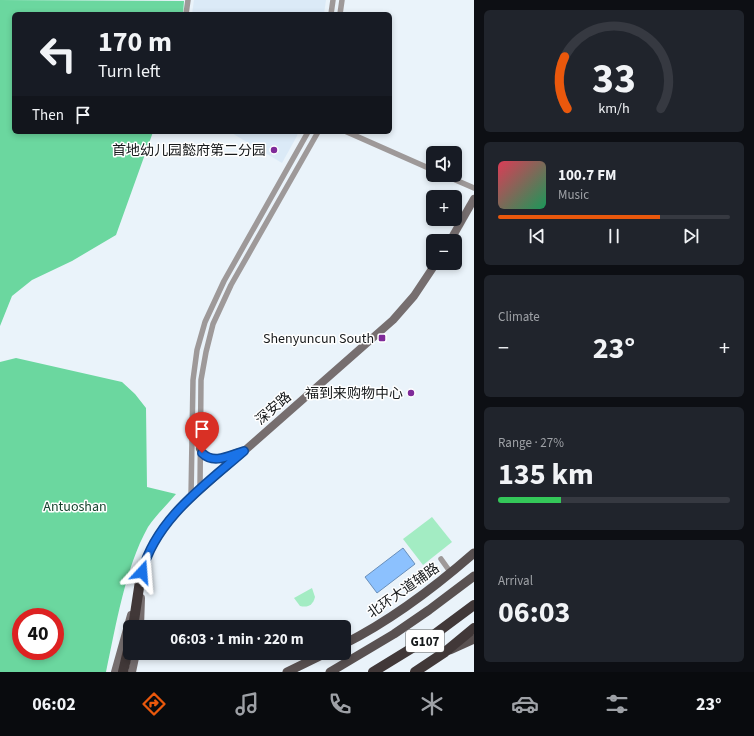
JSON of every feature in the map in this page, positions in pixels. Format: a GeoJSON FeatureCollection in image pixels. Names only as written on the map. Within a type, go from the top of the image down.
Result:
{"type":"FeatureCollection","features":[{"type":"Feature","properties":{"kind":"highway"},"geometry":{"type":"LineString","coordinates":[[135,620],[140,581]]}},
{"type":"Feature","properties":{"kind":"highway","name":"G107"},"geometry":{"type":"LineString","coordinates":[[373,672],[435,634],[474,605]]}},
{"type":"Feature","properties":{"kind":"highway","name":"G107"},"geometry":{"type":"LineString","coordinates":[[415,672],[446,652],[474,628]]}},
{"type":"Feature","properties":{"kind":"highway"},"geometry":{"type":"LineString","coordinates":[[123,671],[126,660]]}},
{"type":"Feature","properties":{"kind":"main road","name":"北环大道辅路"},"geometry":{"type":"LineString","coordinates":[[351,640],[405,608],[451,573],[474,553]]}},
{"type":"Feature","properties":{"kind":"main road"},"geometry":{"type":"LineString","coordinates":[[330,672],[394,634],[474,576]]}},
{"type":"Feature","properties":{"kind":"main road"},"geometry":{"type":"LineString","coordinates":[[446,652],[474,639]]}},
{"type":"Feature","properties":{"kind":"main road"},"geometry":{"type":"LineString","coordinates":[[288,672],[312,660]]}},
{"type":"Feature","properties":{"kind":"street"},"geometry":{"type":"LineString","coordinates":[[186,12],[188,0]]}},
{"type":"Feature","properties":{"kind":"street"},"geometry":{"type":"LineString","coordinates":[[331,12],[333,0]]}},
{"type":"Feature","properties":{"kind":"street"},"geometry":{"type":"LineString","coordinates":[[340,12],[342,0]]}},
{"type":"Feature","properties":{"kind":"street"},"geometry":{"type":"LineString","coordinates":[[191,497],[193,380],[197,350],[205,322],[224,281],[307,134]]}},
{"type":"Feature","properties":{"kind":"street"},"geometry":{"type":"LineString","coordinates":[[200,489],[201,380],[213,324],[231,286],[317,134]]}},
{"type":"Feature","properties":{"kind":"street"},"geometry":{"type":"LineString","coordinates":[[352,134],[426,167]]}},
{"type":"Feature","properties":{"kind":"street"},"geometry":{"type":"LineString","coordinates":[[460,182],[474,188]]}},
{"type":"Feature","properties":{"kind":"street"},"geometry":{"type":"LineString","coordinates":[[454,234],[474,199]]}},
{"type":"Feature","properties":{"kind":"street","name":"深安路"},"geometry":{"type":"LineString","coordinates":[[123,671],[140,581],[145,563],[159,534],[174,514],[191,497],[392,320],[414,296],[431,270]]}},
{"type":"Feature","properties":{"kind":"street"},"geometry":{"type":"LineString","coordinates":[[200,449],[205,456],[214,459],[244,451]]}},
{"type":"Feature","properties":{"kind":"street"},"geometry":{"type":"LineString","coordinates":[[441,559],[451,573]]}},
{"type":"Feature","properties":{"kind":"street"},"geometry":{"type":"LineString","coordinates":[[140,581],[140,620]]}},
{"type":"Feature","properties":{"kind":"street"},"geometry":{"type":"LineString","coordinates":[[123,671],[131,660]]}},
{"type":"Feature","properties":{"kind":"shaded area"},"geometry":{"type":"Polygon","coordinates":[[[194,0],[326,0],[324,12],[192,12],[194,0]]]}},
{"type":"Feature","properties":{"kind":"shaded area","name":"首地幼儿园懿府第二分园"},"geometry":{"type":"Polygon","coordinates":[[[233,134],[298,134],[282,163],[233,134]]]}},
{"type":"Feature","properties":{"kind":"green space"},"geometry":{"type":"Polygon","coordinates":[[[0,0],[184,1],[183,12],[12,12],[12,134],[152,134],[116,235],[72,261],[32,280],[12,296],[0,326],[0,0]]]}},
{"type":"Feature","properties":{"kind":"green space","name":"Antuoshan"},"geometry":{"type":"Polygon","coordinates":[[[16,358],[122,382],[135,394],[146,408],[147,487],[176,494],[154,518],[148,527],[133,560],[122,598],[106,672],[0,672],[0,362],[16,358]]]}},
{"type":"Feature","properties":{"kind":"green space"},"geometry":{"type":"Polygon","coordinates":[[[432,517],[452,542],[423,565],[403,539],[432,517]]]}},
{"type":"Feature","properties":{"kind":"green space"},"geometry":{"type":"Polygon","coordinates":[[[312,588],[315,597],[313,602],[308,606],[300,606],[294,598],[312,588]]]}},
{"type":"Feature","properties":{"kind":"water"},"geometry":{"type":"Polygon","coordinates":[[[403,548],[415,564],[377,593],[365,577],[403,548]]]}},
{"type":"Feature","properties":{"kind":"place","name":"首地幼儿园懿府第二分园"},"geometry":{"type":"Point","coordinates":[274,150]}},
{"type":"Feature","properties":{"kind":"place","name":"Shenyuncun South"},"geometry":{"type":"Point","coordinates":[382,338]}},
{"type":"Feature","properties":{"kind":"place","name":"福到来购物中心"},"geometry":{"type":"Point","coordinates":[411,393]}},
{"type":"Feature","properties":{"kind":"route"},"geometry":{"type":"LineString","coordinates":[[142,572],[152,546],[174,514],[244,451],[218,459],[209,458],[202,453]]}}]}
